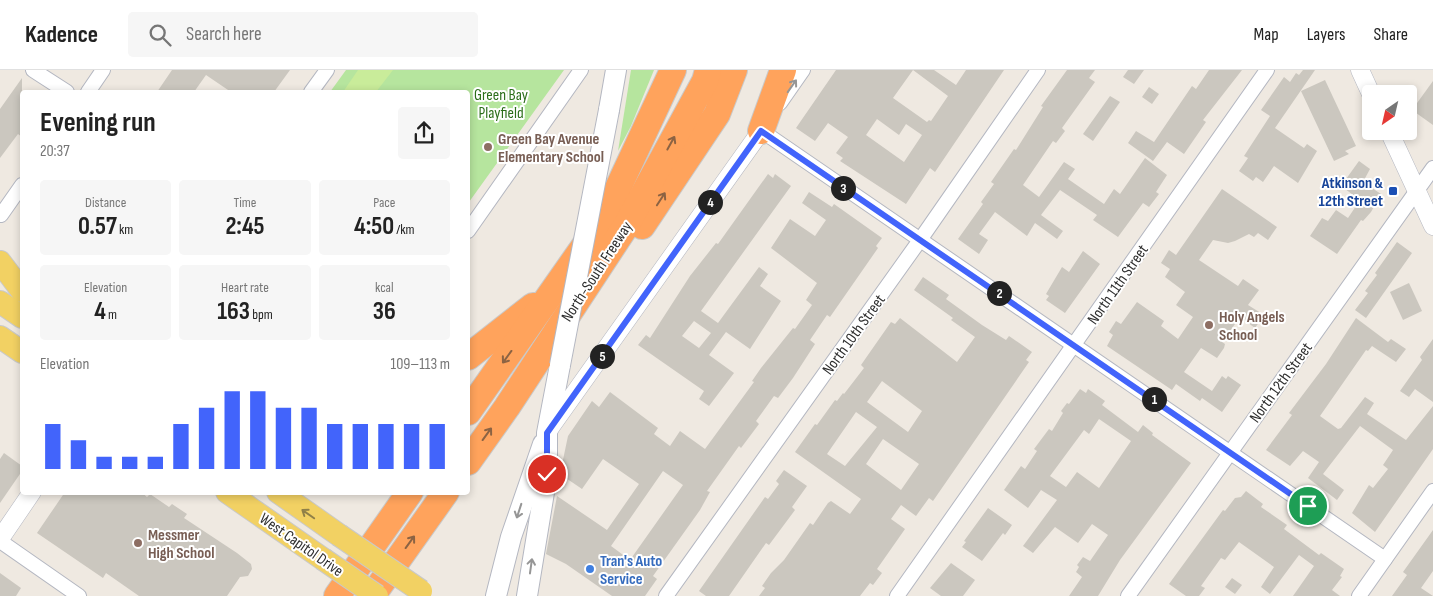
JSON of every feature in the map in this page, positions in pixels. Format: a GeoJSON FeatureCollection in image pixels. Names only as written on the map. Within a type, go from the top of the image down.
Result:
{"type":"FeatureCollection","features":[{"type":"Feature","properties":{"kind":"highway","name":"North-South Freeway"},"geometry":{"type":"LineString","coordinates":[[470,409],[604,218],[673,70]]}},
{"type":"Feature","properties":{"kind":"highway","name":"North-South Freeway"},"geometry":{"type":"LineString","coordinates":[[470,459],[507,407],[626,226],[705,81],[708,70]]}},
{"type":"Feature","properties":{"kind":"highway"},"geometry":{"type":"LineString","coordinates":[[507,407],[651,215],[717,114],[734,70]]}},
{"type":"Feature","properties":{"kind":"highway"},"geometry":{"type":"LineString","coordinates":[[761,131],[783,70]]}},
{"type":"Feature","properties":{"kind":"highway"},"geometry":{"type":"LineString","coordinates":[[470,355],[555,289]]}},
{"type":"Feature","properties":{"kind":"highway"},"geometry":{"type":"LineString","coordinates":[[337,596],[408,495]]}},
{"type":"Feature","properties":{"kind":"highway"},"geometry":{"type":"LineString","coordinates":[[372,596],[444,495]]}},
{"type":"Feature","properties":{"kind":"main road"},"geometry":{"type":"LineString","coordinates":[[526,596],[547,474],[547,433],[616,70]]}},
{"type":"Feature","properties":{"kind":"main road"},"geometry":{"type":"LineString","coordinates":[[0,262],[20,288]]}},
{"type":"Feature","properties":{"kind":"main road"},"geometry":{"type":"LineString","coordinates":[[0,302],[20,316]]}},
{"type":"Feature","properties":{"kind":"main road"},"geometry":{"type":"LineString","coordinates":[[0,337],[20,351]]}},
{"type":"Feature","properties":{"kind":"main road"},"geometry":{"type":"LineString","coordinates":[[496,596],[511,537],[532,470],[547,433]]}},
{"type":"Feature","properties":{"kind":"main road","name":"West Capitol Drive"},"geometry":{"type":"LineString","coordinates":[[230,495],[377,596]]}},
{"type":"Feature","properties":{"kind":"main road","name":"West Capitol Drive"},"geometry":{"type":"LineString","coordinates":[[282,495],[425,594]]}},
{"type":"Feature","properties":{"kind":"street"},"geometry":{"type":"LineString","coordinates":[[33,70],[64,90]]}},
{"type":"Feature","properties":{"kind":"street"},"geometry":{"type":"LineString","coordinates":[[89,90],[104,70]]}},
{"type":"Feature","properties":{"kind":"street"},"geometry":{"type":"LineString","coordinates":[[312,90],[327,70]]}},
{"type":"Feature","properties":{"kind":"street"},"geometry":{"type":"LineString","coordinates":[[470,228],[581,70]]}},
{"type":"Feature","properties":{"kind":"street"},"geometry":{"type":"LineString","coordinates":[[547,433],[803,70]]}},
{"type":"Feature","properties":{"kind":"street","name":"North 10th Street"},"geometry":{"type":"LineString","coordinates":[[666,596],[920,240],[1038,70]]}},
{"type":"Feature","properties":{"kind":"street","name":"North 11th Street"},"geometry":{"type":"LineString","coordinates":[[896,596],[1267,70]]}},
{"type":"Feature","properties":{"kind":"street"},"geometry":{"type":"LineString","coordinates":[[1360,70],[1367,85]]}},
{"type":"Feature","properties":{"kind":"street"},"geometry":{"type":"LineString","coordinates":[[761,131],[1075,344],[1385,559]]}},
{"type":"Feature","properties":{"kind":"street"},"geometry":{"type":"LineString","coordinates":[[1393,140],[1433,226]]}},
{"type":"Feature","properties":{"kind":"street","name":"North 12th Street"},"geometry":{"type":"LineString","coordinates":[[1128,596],[1433,168]]}},
{"type":"Feature","properties":{"kind":"street"},"geometry":{"type":"LineString","coordinates":[[1,216],[20,188]]}},
{"type":"Feature","properties":{"kind":"street"},"geometry":{"type":"LineString","coordinates":[[1359,596],[1433,491]]}},
{"type":"Feature","properties":{"kind":"street"},"geometry":{"type":"LineString","coordinates":[[30,495],[0,540],[79,596]]}},
{"type":"Feature","properties":{"kind":"green space","name":"Green Bay Playfield"},"geometry":{"type":"Polygon","coordinates":[[[346,70],[564,70],[470,201],[470,90],[331,90],[346,70]]]}},
{"type":"Feature","properties":{"kind":"green space"},"geometry":{"type":"Polygon","coordinates":[[[358,70],[393,70],[378,90],[344,90],[358,70]]]}},
{"type":"Feature","properties":{"kind":"green space"},"geometry":{"type":"Polygon","coordinates":[[[631,70],[654,70],[631,126],[618,151],[631,70]]]}},
{"type":"Feature","properties":{"kind":"building"},"geometry":{"type":"Polygon","coordinates":[[[172,70],[290,70],[275,90],[228,90],[206,75],[195,90],[158,90],[172,70]]]}},
{"type":"Feature","properties":{"kind":"building"},"geometry":{"type":"Polygon","coordinates":[[[836,70],[913,70],[934,70],[956,85],[966,70],[1004,70],[935,172],[930,168],[906,204],[840,161],[843,158],[836,153],[848,137],[828,123],[815,141],[796,128],[836,70]],[[913,70],[893,98],[927,122],[931,121],[948,96],[913,70]],[[877,119],[866,135],[904,162],[922,135],[906,124],[899,135],[877,119]]]}},
{"type":"Feature","properties":{"kind":"building"},"geometry":{"type":"Polygon","coordinates":[[[1067,70],[1095,70],[1089,78],[1095,82],[1062,128],[1065,131],[1056,143],[1053,141],[1023,185],[1039,197],[1064,162],[1075,169],[1068,179],[1104,204],[1114,189],[1120,194],[1145,158],[1167,175],[1156,192],[1159,194],[1149,207],[1143,203],[1118,237],[1093,220],[1097,215],[1060,190],[1041,215],[1063,231],[1057,239],[1035,223],[1027,236],[995,212],[979,234],[988,240],[979,254],[958,239],[983,204],[981,202],[994,184],[991,182],[1014,149],[1016,150],[1043,107],[1041,106],[1067,70]]]}},
{"type":"Feature","properties":{"kind":"building"},"geometry":{"type":"Polygon","coordinates":[[[1128,70],[1144,70],[1134,84],[1123,77],[1128,70]]]}},
{"type":"Feature","properties":{"kind":"building"},"geometry":{"type":"Polygon","coordinates":[[[1209,70],[1242,70],[1203,120],[1206,122],[1184,154],[1167,142],[1153,161],[1128,143],[1136,131],[1154,142],[1192,86],[1196,89],[1209,70]]]}},
{"type":"Feature","properties":{"kind":"building"},"geometry":{"type":"Polygon","coordinates":[[[1303,70],[1315,70],[1275,128],[1304,148],[1307,144],[1317,151],[1298,183],[1274,166],[1263,182],[1256,177],[1253,181],[1239,171],[1248,158],[1244,156],[1270,116],[1261,110],[1284,77],[1290,82],[1296,73],[1299,75],[1303,70]]]}},
{"type":"Feature","properties":{"kind":"building"},"geometry":{"type":"Polygon","coordinates":[[[22,78],[22,90],[20,90],[20,136],[18,134],[0,158],[0,109],[22,78]]]}},
{"type":"Feature","properties":{"kind":"building"},"geometry":{"type":"Polygon","coordinates":[[[1325,80],[1356,146],[1345,151],[1349,154],[1334,161],[1301,91],[1325,80]]]}},
{"type":"Feature","properties":{"kind":"building"},"geometry":{"type":"Polygon","coordinates":[[[1433,81],[1433,125],[1418,114],[1418,102],[1433,81]]]}},
{"type":"Feature","properties":{"kind":"building"},"geometry":{"type":"Polygon","coordinates":[[[1149,87],[1159,94],[1152,104],[1142,97],[1149,87]]]}},
{"type":"Feature","properties":{"kind":"building"},"geometry":{"type":"Polygon","coordinates":[[[1110,96],[1120,102],[1093,141],[1083,134],[1110,96]]]}},
{"type":"Feature","properties":{"kind":"building"},"geometry":{"type":"Polygon","coordinates":[[[1359,161],[1370,169],[1363,182],[1381,194],[1371,212],[1363,221],[1361,220],[1337,254],[1310,236],[1322,218],[1328,221],[1336,210],[1348,218],[1360,200],[1341,186],[1359,161]]]}},
{"type":"Feature","properties":{"kind":"building"},"geometry":{"type":"Polygon","coordinates":[[[768,174],[773,178],[775,174],[791,186],[701,311],[718,323],[759,267],[768,274],[760,286],[781,301],[750,349],[726,332],[709,355],[734,373],[709,406],[699,399],[704,391],[638,345],[646,335],[650,338],[690,276],[716,243],[718,244],[768,174]],[[694,321],[682,336],[699,348],[711,333],[694,321]]]}},
{"type":"Feature","properties":{"kind":"building"},"geometry":{"type":"Polygon","coordinates":[[[1222,189],[1277,227],[1268,240],[1258,233],[1254,237],[1249,234],[1228,243],[1213,240],[1199,260],[1238,286],[1243,279],[1259,290],[1248,305],[1264,315],[1255,328],[1240,317],[1222,342],[1225,344],[1224,348],[1217,358],[1201,348],[1184,372],[1212,391],[1222,376],[1226,379],[1228,376],[1241,385],[1222,412],[1202,398],[1200,401],[1176,384],[1172,390],[1107,346],[1113,335],[1109,332],[1116,321],[1121,324],[1137,302],[1164,321],[1161,326],[1178,339],[1193,317],[1176,305],[1185,292],[1165,277],[1170,269],[1161,263],[1169,250],[1176,255],[1222,189]]]}},
{"type":"Feature","properties":{"kind":"building"},"geometry":{"type":"Polygon","coordinates":[[[809,192],[832,207],[834,204],[882,238],[876,246],[878,248],[830,317],[827,315],[810,340],[815,344],[793,378],[778,398],[774,396],[756,421],[759,424],[741,448],[739,446],[707,491],[710,492],[700,510],[653,576],[657,579],[645,596],[612,596],[566,564],[546,554],[557,496],[607,530],[639,484],[603,459],[582,489],[560,474],[568,436],[592,401],[599,407],[610,392],[658,428],[654,434],[670,446],[680,431],[705,449],[754,382],[752,381],[761,368],[793,328],[795,329],[812,305],[806,300],[817,283],[771,248],[790,219],[815,236],[826,220],[802,203],[809,192]],[[663,471],[611,546],[630,560],[683,485],[663,471]]]}},
{"type":"Feature","properties":{"kind":"building"},"geometry":{"type":"Polygon","coordinates":[[[1397,242],[1412,253],[1366,318],[1355,310],[1368,293],[1365,291],[1377,275],[1375,273],[1397,242]]]}},
{"type":"Feature","properties":{"kind":"building"},"geometry":{"type":"Polygon","coordinates":[[[1083,251],[1100,264],[1065,313],[1046,300],[1049,296],[1046,294],[1062,267],[1069,272],[1083,251]]]}},
{"type":"Feature","properties":{"kind":"building"},"geometry":{"type":"Polygon","coordinates":[[[923,277],[949,295],[946,299],[982,325],[1006,340],[1009,336],[1032,352],[1026,360],[1029,362],[933,501],[929,498],[916,516],[901,505],[891,519],[905,529],[877,569],[882,573],[873,585],[870,583],[860,596],[759,596],[765,588],[762,586],[771,573],[784,560],[810,523],[813,525],[828,503],[831,501],[850,514],[861,499],[795,452],[815,424],[817,425],[835,400],[837,401],[844,394],[864,368],[861,365],[891,322],[895,324],[900,318],[957,362],[975,337],[951,320],[953,318],[914,290],[923,277]],[[882,381],[867,402],[908,432],[922,411],[882,381]],[[856,412],[827,454],[845,466],[877,427],[856,412]],[[883,439],[866,464],[901,490],[919,464],[883,439]]]}},
{"type":"Feature","properties":{"kind":"building"},"geometry":{"type":"Polygon","coordinates":[[[1409,283],[1422,311],[1403,320],[1390,292],[1409,283]]]}},
{"type":"Feature","properties":{"kind":"building"},"geometry":{"type":"Polygon","coordinates":[[[1356,318],[1388,342],[1391,339],[1406,349],[1396,362],[1372,346],[1368,351],[1366,350],[1320,416],[1338,429],[1341,428],[1365,397],[1374,403],[1367,414],[1406,440],[1433,406],[1433,449],[1375,532],[1352,513],[1369,485],[1373,488],[1388,469],[1383,465],[1393,450],[1360,426],[1323,474],[1344,490],[1337,500],[1308,478],[1319,462],[1303,451],[1290,466],[1266,450],[1292,415],[1289,413],[1326,364],[1356,318]]]}},
{"type":"Feature","properties":{"kind":"building"},"geometry":{"type":"Polygon","coordinates":[[[1433,339],[1433,402],[1415,389],[1409,397],[1400,391],[1422,360],[1420,357],[1433,339]]]}},
{"type":"Feature","properties":{"kind":"building"},"geometry":{"type":"Polygon","coordinates":[[[1080,389],[1086,393],[1088,389],[1105,401],[1102,405],[1138,432],[1143,425],[1153,433],[1152,435],[1191,463],[1120,560],[1098,596],[1069,596],[1082,577],[1076,572],[1079,567],[1077,565],[1083,557],[1090,561],[1108,535],[1092,524],[1078,543],[1055,527],[1033,553],[1023,546],[1057,500],[1041,490],[1028,508],[1004,490],[1021,466],[1025,469],[1037,451],[1034,449],[1049,429],[1052,431],[1063,413],[1061,411],[1067,403],[1069,404],[1080,389]],[[1099,419],[1089,434],[1084,430],[1050,476],[1066,487],[1077,472],[1099,488],[1131,441],[1099,419]]]}},
{"type":"Feature","properties":{"kind":"building"},"geometry":{"type":"Polygon","coordinates":[[[4,453],[20,465],[20,474],[0,503],[0,459],[4,453]]]}},
{"type":"Feature","properties":{"kind":"building"},"geometry":{"type":"Polygon","coordinates":[[[784,470],[807,486],[792,507],[795,510],[769,545],[766,543],[729,596],[706,596],[699,591],[765,497],[768,499],[779,484],[776,481],[784,470]]]}},
{"type":"Feature","properties":{"kind":"building"},"geometry":{"type":"Polygon","coordinates":[[[1246,491],[1263,504],[1261,507],[1287,525],[1284,529],[1319,555],[1321,553],[1344,569],[1340,576],[1342,577],[1332,590],[1340,596],[1293,596],[1314,566],[1299,555],[1270,594],[1261,587],[1274,567],[1239,542],[1225,560],[1221,558],[1201,586],[1205,588],[1199,596],[1186,596],[1169,584],[1223,510],[1225,511],[1235,498],[1241,497],[1246,491]]]}},
{"type":"Feature","properties":{"kind":"building","name":"Messmer High School"},"geometry":{"type":"Polygon","coordinates":[[[63,495],[145,495],[147,497],[151,495],[169,507],[172,504],[187,514],[184,518],[237,553],[251,564],[252,569],[248,576],[240,577],[227,596],[139,596],[106,573],[103,578],[37,533],[63,495]]]}},
{"type":"Feature","properties":{"kind":"building"},"geometry":{"type":"Polygon","coordinates":[[[988,508],[1012,525],[1005,535],[1003,533],[982,561],[962,547],[966,542],[964,541],[988,508]]]}},
{"type":"Feature","properties":{"kind":"building"},"geometry":{"type":"Polygon","coordinates":[[[1433,530],[1433,571],[1421,588],[1433,596],[1392,596],[1407,575],[1403,572],[1433,530]]]}},
{"type":"Feature","properties":{"kind":"building"},"geometry":{"type":"Polygon","coordinates":[[[951,563],[975,580],[963,596],[941,596],[930,588],[951,563]]]}},
{"type":"Feature","properties":{"kind":"building"},"geometry":{"type":"Polygon","coordinates":[[[0,573],[21,588],[16,596],[0,596],[0,573]]]}},
{"type":"Feature","properties":{"kind":"building"},"geometry":{"type":"Polygon","coordinates":[[[1232,578],[1242,585],[1235,594],[1225,587],[1232,578]]]}},
{"type":"Feature","properties":{"kind":"place","name":"Green Bay Avenue Elementary School"},"geometry":{"type":"Point","coordinates":[488,147]}},
{"type":"Feature","properties":{"kind":"place","name":"Atkinson & 12th Street"},"geometry":{"type":"Point","coordinates":[1393,191]}},
{"type":"Feature","properties":{"kind":"place","name":"Holy Angels School"},"geometry":{"type":"Point","coordinates":[1209,325]}},
{"type":"Feature","properties":{"kind":"place","name":"Messmer High School"},"geometry":{"type":"Point","coordinates":[138,543]}},
{"type":"Feature","properties":{"kind":"place","name":"Tran's Auto Service"},"geometry":{"type":"Point","coordinates":[590,569]}},
{"type":"Feature","properties":{"kind":"route"},"geometry":{"type":"LineString","coordinates":[[547,474],[547,433],[761,131],[1075,344],[1308,506]]}}]}
